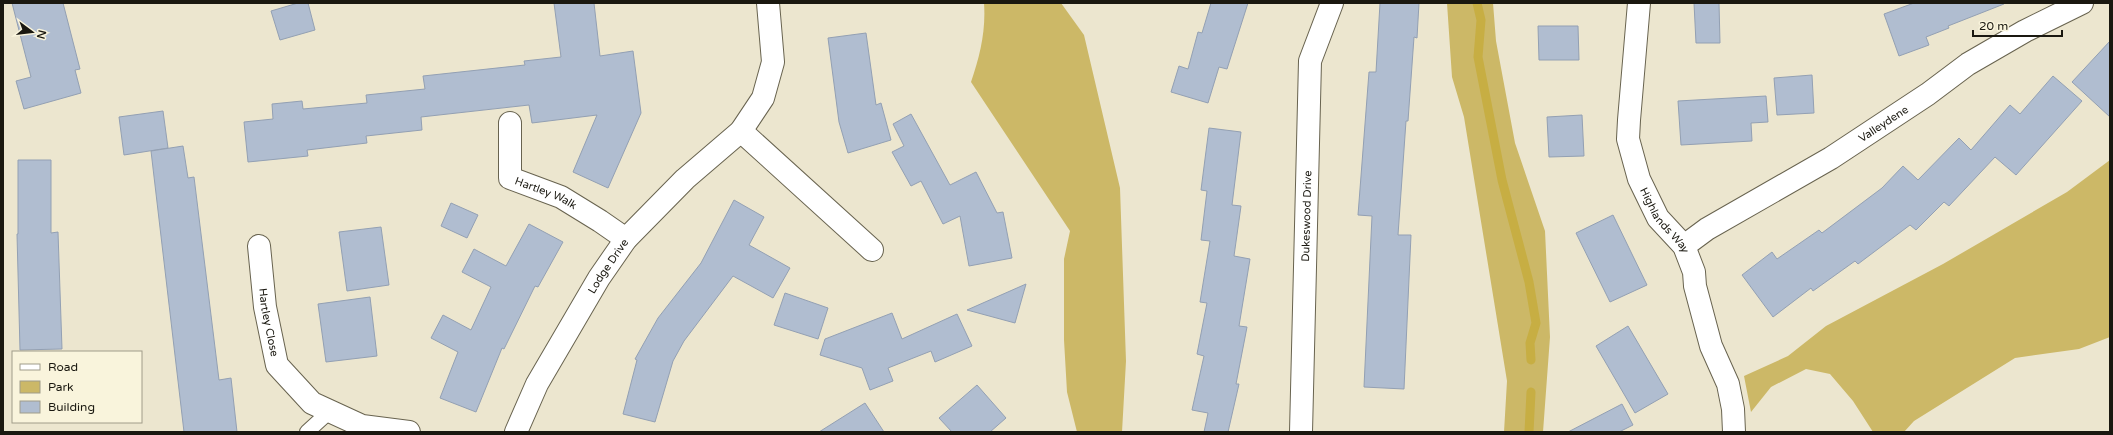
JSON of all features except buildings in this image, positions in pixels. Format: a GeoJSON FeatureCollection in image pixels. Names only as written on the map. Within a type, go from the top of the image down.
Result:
{"type":"FeatureCollection","features":[{"type":"Feature","properties":{"kind":"street","name":"Lodge Drive"},"geometry":{"type":"LineString","coordinates":[[516,432],[537,384],[599,278],[626,239],[685,179],[741,131],[763,98],[773,62],[768,3]]}},
{"type":"Feature","properties":{"kind":"street","name":"Dukeswood Drive"},"geometry":{"type":"LineString","coordinates":[[1301,432],[1310,61],[1332,3]]}},
{"type":"Feature","properties":{"kind":"street","name":"Highlands Way"},"geometry":{"type":"LineString","coordinates":[[1639,3],[1628,139],[1639,178],[1650,205],[1658,218],[1684,246],[1694,272],[1697,292],[1711,346],[1728,384],[1733,410],[1734,432]]}},
{"type":"Feature","properties":{"kind":"street","name":"Valleydene"},"geometry":{"type":"LineString","coordinates":[[1684,246],[1707,229],[1831,158],[1928,94],[1968,64],[2025,32],[2082,3]]}},
{"type":"Feature","properties":{"kind":"street","name":"Hartley Walk"},"geometry":{"type":"LineString","coordinates":[[510,123],[510,178],[560,198],[600,221],[626,239]]}},
{"type":"Feature","properties":{"kind":"street"},"geometry":{"type":"LineString","coordinates":[[741,131],[872,250]]}},
{"type":"Feature","properties":{"kind":"street","name":"Hartley Close"},"geometry":{"type":"LineString","coordinates":[[259,246],[266,307],[277,365],[312,403],[362,426],[409,432]]}},
{"type":"Feature","properties":{"kind":"lane"},"geometry":{"type":"LineString","coordinates":[[308,432],[330,411]]}},
{"type":"Feature","properties":{"kind":"green space"},"geometry":{"type":"Polygon","coordinates":[[[984,3],[1061,3],[1084,35],[1120,188],[1126,361],[1122,432],[1077,432],[1067,392],[1064,340],[1064,259],[1070,231],[971,82],[982,43],[984,3]]]}},
{"type":"Feature","properties":{"kind":"green space"},"geometry":{"type":"Polygon","coordinates":[[[1447,3],[1493,3],[1496,41],[1515,143],[1545,231],[1550,337],[1543,432],[1504,432],[1507,381],[1464,117],[1452,77],[1447,3]]]}},
{"type":"Feature","properties":{"kind":"green space"},"geometry":{"type":"Polygon","coordinates":[[[2110,160],[2110,337],[2079,349],[2015,358],[1914,421],[1904,432],[1873,432],[1853,401],[1830,374],[1806,369],[1771,387],[1751,412],[1744,376],[1788,356],[1826,326],[1943,264],[2067,192],[2110,160]]]}},
{"type":"Feature","properties":{"kind":"waterway"},"geometry":{"type":"LineString","coordinates":[[1477,3],[1481,20],[1478,57],[1502,180],[1529,282],[1536,323],[1530,343],[1531,360]]}},
{"type":"Feature","properties":{"kind":"waterway"},"geometry":{"type":"LineString","coordinates":[[1529,432],[1531,392]]}}]}
